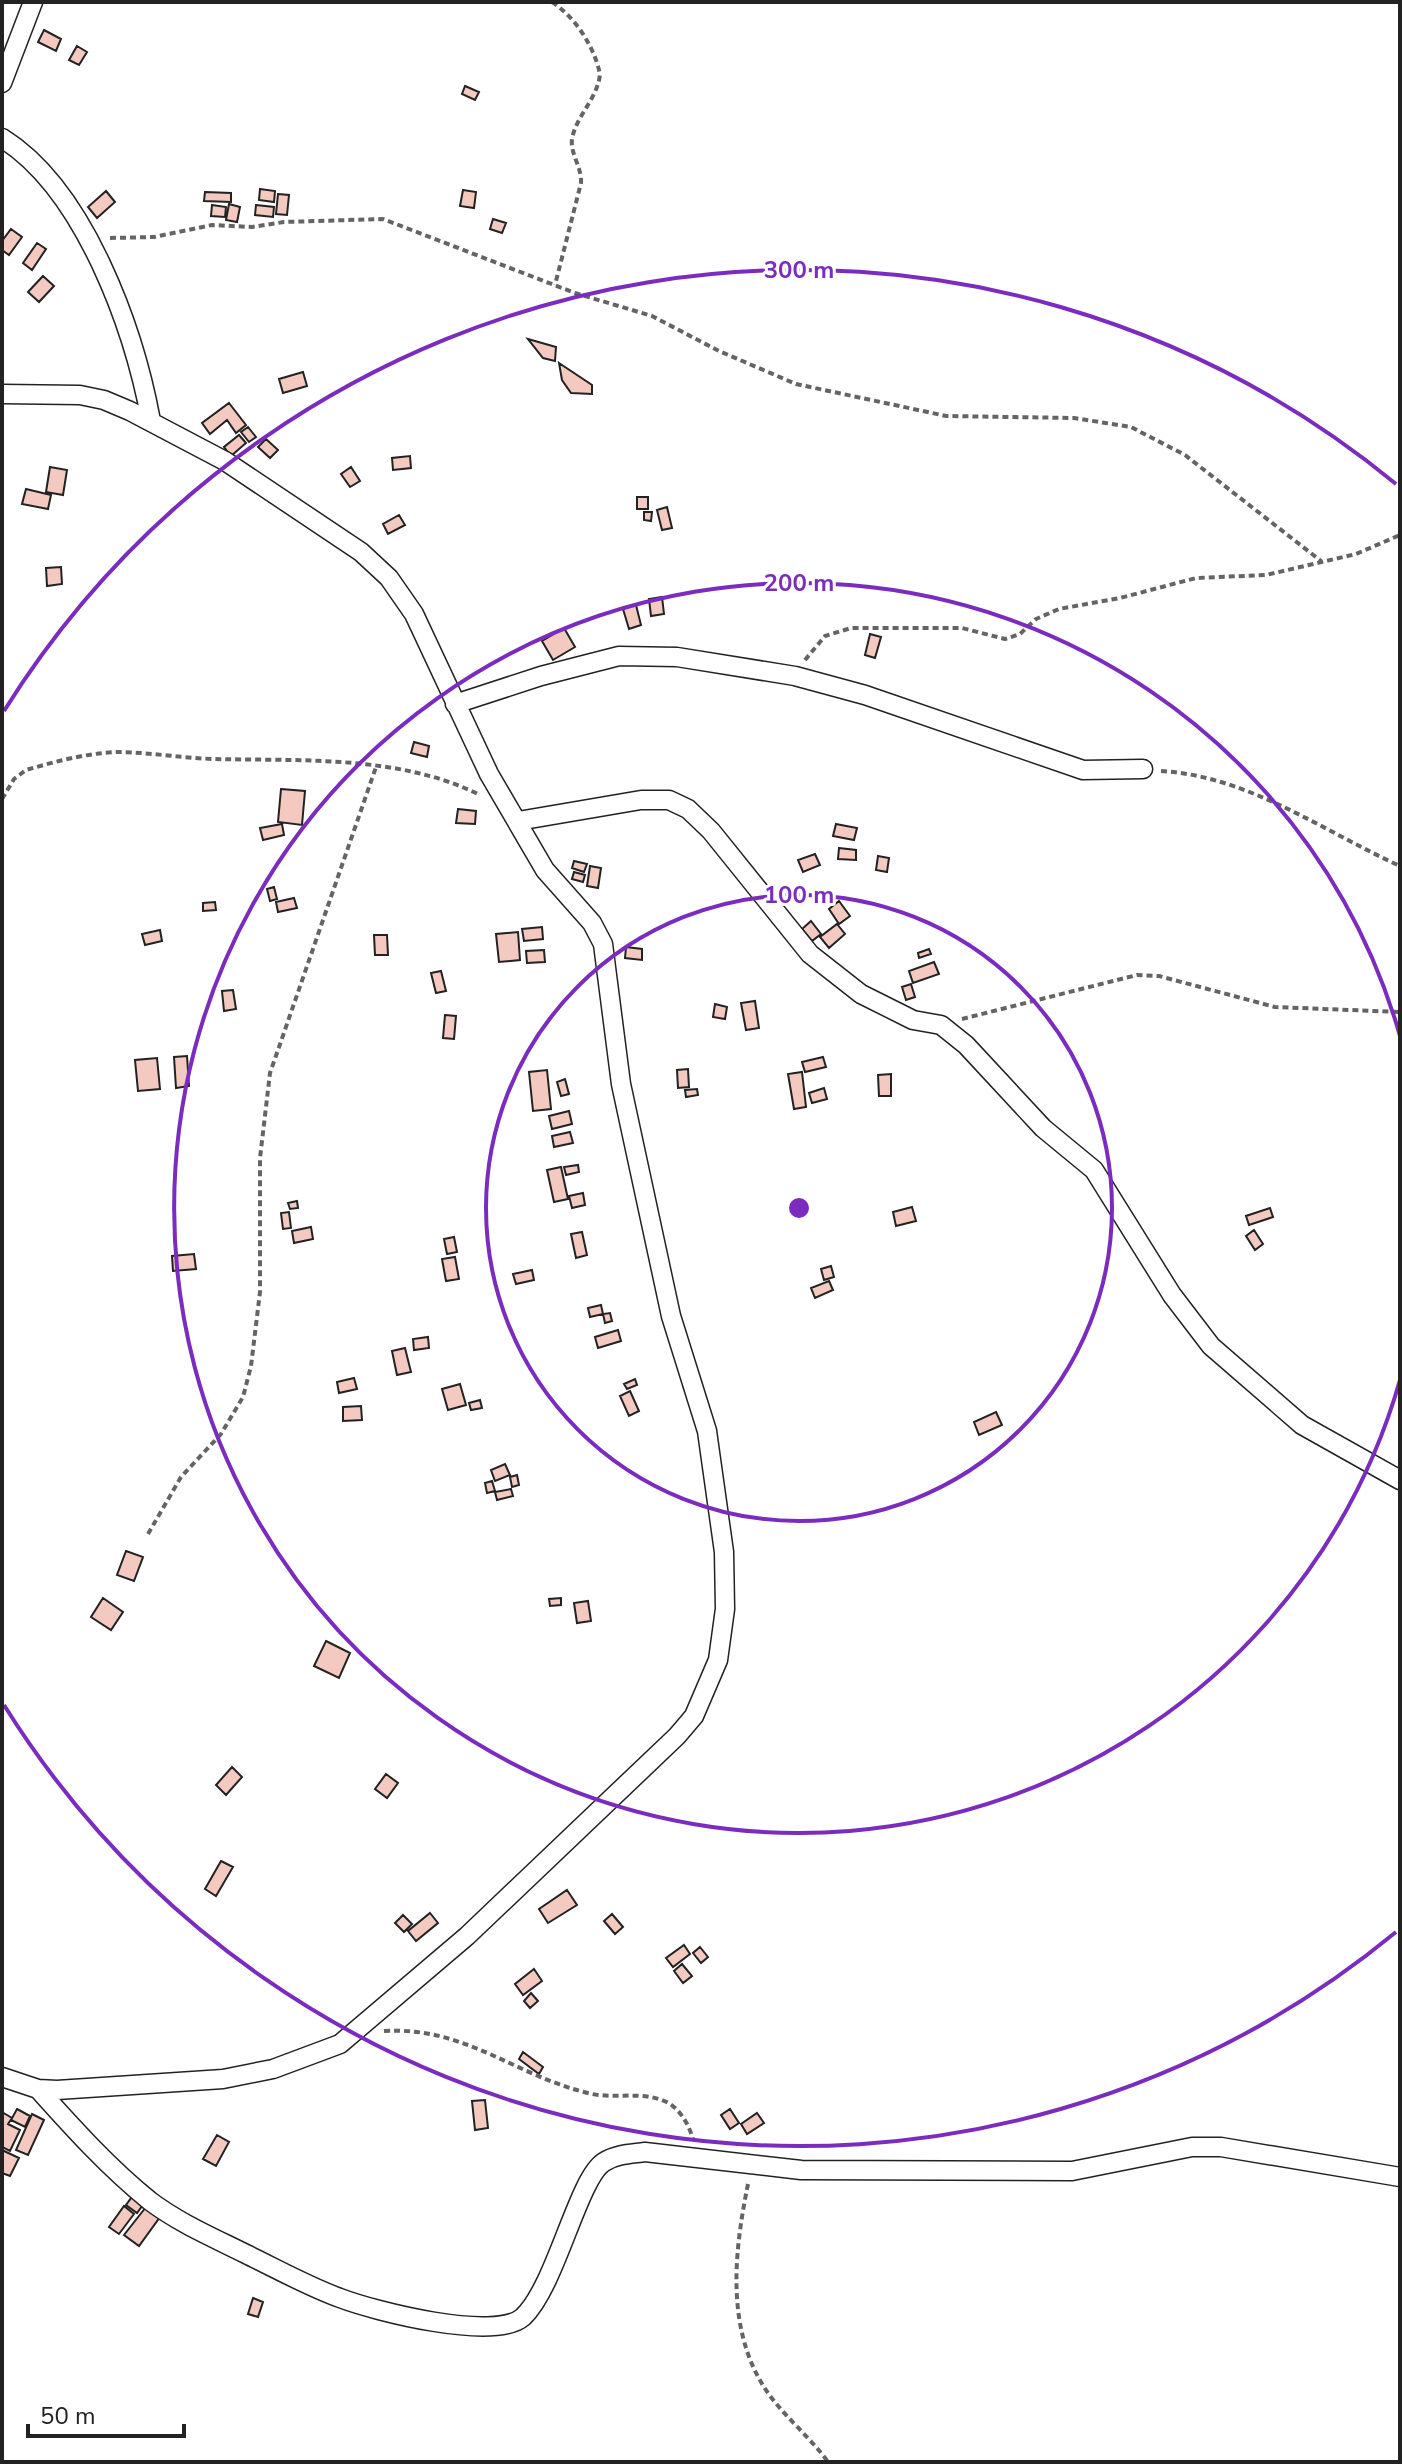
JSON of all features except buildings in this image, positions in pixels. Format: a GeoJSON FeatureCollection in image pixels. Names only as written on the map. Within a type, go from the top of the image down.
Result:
{"type":"FeatureCollection","features":[{"type":"Feature","properties":{"kind":"street"},"geometry":{"type":"LineString","coordinates":[[2,83],[33,2]]}},
{"type":"Feature","properties":{"kind":"street"},"geometry":{"type":"LineString","coordinates":[[2,138],[42,172],[73,218],[119,306],[143,381],[151,421]]}},
{"type":"Feature","properties":{"kind":"street"},"geometry":{"type":"LineString","coordinates":[[2,394],[57,393],[92,397],[151,421],[225,461],[361,552],[389,578],[414,614],[489,774],[545,870],[592,923],[608,965],[621,1084],[671,1316],[707,1431],[724,1552],[725,1609],[718,1660],[694,1716],[677,1736],[467,1936],[349,2037],[307,2059],[223,2079],[108,2089],[38,2089],[2,2077]]}},
{"type":"Feature","properties":{"kind":"street"},"geometry":{"type":"LineString","coordinates":[[455,704],[541,676],[619,656],[677,657],[795,676],[865,695],[1061,765],[1083,770],[1143,769]]}},
{"type":"Feature","properties":{"kind":"street"},"geometry":{"type":"LineString","coordinates":[[518,821],[641,800],[669,800],[688,809],[711,831],[791,934],[844,984],[894,1011],[941,1025],[966,1045],[1043,1128],[1094,1170],[1172,1295],[1211,1346],[1302,1425],[1400,1480]]}},
{"type":"Feature","properties":{"kind":"street"},"geometry":{"type":"LineString","coordinates":[[38,2089],[85,2141],[149,2199],[187,2224],[339,2298],[379,2310],[476,2326],[514,2323],[529,2309],[552,2268],[593,2171],[622,2154],[645,2152],[801,2170],[1072,2171],[1192,2147],[1221,2147],[1400,2177]]}},
{"type":"Feature","properties":{"kind":"path"},"geometry":{"type":"LineString","coordinates":[[552,2],[574,22],[585,38],[600,74],[573,135],[572,147],[581,170],[581,183],[555,285]]}},
{"type":"Feature","properties":{"kind":"path"},"geometry":{"type":"LineString","coordinates":[[73,218],[99,235],[123,240],[212,225],[252,227],[297,221],[383,219],[555,285],[652,316],[750,365],[821,390],[946,416],[1074,418],[1131,427],[1155,436],[1185,455],[1321,561]]}},
{"type":"Feature","properties":{"kind":"path"},"geometry":{"type":"LineString","coordinates":[[795,676],[818,642],[833,632],[851,628],[962,628],[1005,639],[1020,634],[1036,619],[1059,609],[1120,598],[1196,578],[1253,577],[1356,554],[1400,535]]}},
{"type":"Feature","properties":{"kind":"path"},"geometry":{"type":"LineString","coordinates":[[2,799],[14,779],[26,770],[120,752],[215,759],[282,758],[376,767],[451,781],[484,797]]}},
{"type":"Feature","properties":{"kind":"path"},"geometry":{"type":"LineString","coordinates":[[148,1534],[181,1477],[221,1434],[243,1397],[251,1366],[260,1292],[260,1158],[270,1073],[376,767]]}},
{"type":"Feature","properties":{"kind":"path"},"geometry":{"type":"LineString","coordinates":[[1143,769],[1180,772],[1241,790],[1400,866]]}},
{"type":"Feature","properties":{"kind":"path"},"geometry":{"type":"LineString","coordinates":[[941,1025],[1137,975],[1159,976],[1275,1007],[1400,1012]]}},
{"type":"Feature","properties":{"kind":"path"},"geometry":{"type":"LineString","coordinates":[[349,2037],[417,2029],[442,2034],[565,2087],[595,2094],[656,2098],[671,2105],[685,2119],[697,2157]]}},
{"type":"Feature","properties":{"kind":"path"},"geometry":{"type":"LineString","coordinates":[[751,2165],[735,2270],[744,2333],[761,2383],[828,2462]]}}]}
